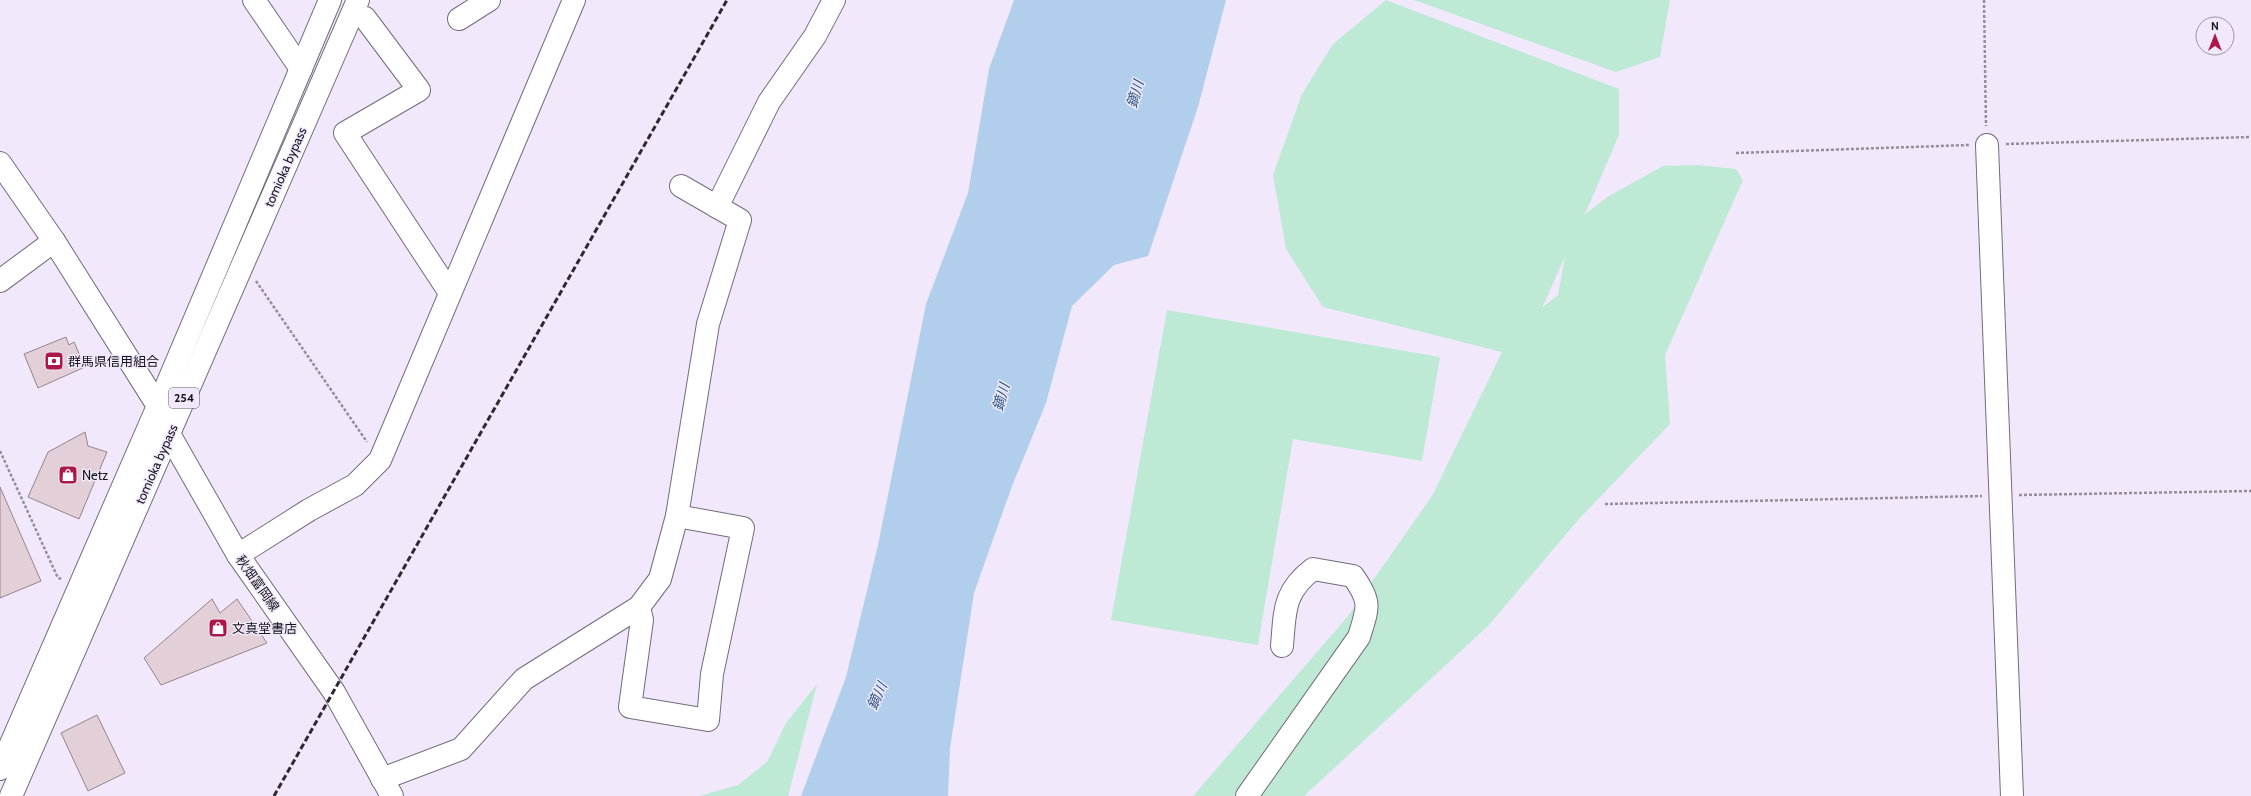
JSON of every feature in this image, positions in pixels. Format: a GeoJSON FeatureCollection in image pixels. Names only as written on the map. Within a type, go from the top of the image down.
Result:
{"type":"FeatureCollection","features":[{"type":"Feature","properties":{"kind":"main road"},"geometry":{"type":"LineString","coordinates":[[254,0],[301,69]]}},
{"type":"Feature","properties":{"kind":"main road","name":"tomioka bypass"},"geometry":{"type":"LineString","coordinates":[[0,769],[158,406],[330,0]]}},
{"type":"Feature","properties":{"kind":"main road"},"geometry":{"type":"LineString","coordinates":[[459,19],[489,0]]}},
{"type":"Feature","properties":{"kind":"main road"},"geometry":{"type":"LineString","coordinates":[[238,555],[309,510],[355,485],[380,460],[574,0]]}},
{"type":"Feature","properties":{"kind":"main road"},"geometry":{"type":"LineString","coordinates":[[717,207],[769,102],[815,36],[834,0]]}},
{"type":"Feature","properties":{"kind":"main road"},"geometry":{"type":"LineString","coordinates":[[362,9],[419,90],[344,133],[450,293]]}},
{"type":"Feature","properties":{"kind":"main road","name":"tomioka bypass"},"geometry":{"type":"LineString","coordinates":[[11,796],[241,267],[362,9]]}},
{"type":"Feature","properties":{"kind":"main road"},"geometry":{"type":"LineString","coordinates":[[1987,145],[2012,796]]}},
{"type":"Feature","properties":{"kind":"main road","name":"秋畑富岡線"},"geometry":{"type":"LineString","coordinates":[[0,163],[54,241],[158,406],[169,434],[238,555],[334,692],[387,787]]}},
{"type":"Feature","properties":{"kind":"main road"},"geometry":{"type":"LineString","coordinates":[[387,787],[461,749],[524,679],[638,607],[660,579],[677,516],[708,324],[740,220],[682,186]]}},
{"type":"Feature","properties":{"kind":"main road"},"geometry":{"type":"LineString","coordinates":[[0,281],[54,241]]}},
{"type":"Feature","properties":{"kind":"main road"},"geometry":{"type":"LineString","coordinates":[[638,607],[642,620],[630,707],[708,720],[712,674],[743,528],[677,516]]}},
{"type":"Feature","properties":{"kind":"main road"},"geometry":{"type":"LineString","coordinates":[[1247,796],[1359,637],[1368,607],[1365,592],[1353,576],[1313,570],[1298,580],[1286,602],[1282,646]]}},
{"type":"Feature","properties":{"kind":"path"},"geometry":{"type":"LineString","coordinates":[[1984,0],[1987,145]]}},
{"type":"Feature","properties":{"kind":"path"},"geometry":{"type":"LineString","coordinates":[[1736,153],[2251,137]]}},
{"type":"Feature","properties":{"kind":"path"},"geometry":{"type":"LineString","coordinates":[[241,267],[259,284],[380,460]]}},
{"type":"Feature","properties":{"kind":"path"},"geometry":{"type":"LineString","coordinates":[[0,451],[58,578],[79,587]]}},
{"type":"Feature","properties":{"kind":"path"},"geometry":{"type":"LineString","coordinates":[[1605,504],[2251,491]]}},
{"type":"Feature","properties":{"kind":"green space"},"geometry":{"type":"Polygon","coordinates":[[[1386,0],[1619,89],[1619,135],[1585,214],[1609,196],[1663,166],[1697,165],[1736,169],[1743,180],[1665,355],[1670,424],[1579,519],[1488,626],[1304,796],[1193,796],[1348,616],[1432,496],[1502,352],[1323,307],[1286,249],[1273,175],[1302,94],[1333,44],[1386,0]],[[1565,256],[1543,307],[1558,295],[1565,256]]]}},
{"type":"Feature","properties":{"kind":"green space"},"geometry":{"type":"Polygon","coordinates":[[[1414,0],[1670,0],[1660,57],[1616,72],[1414,0]]]}},
{"type":"Feature","properties":{"kind":"green space"},"geometry":{"type":"Polygon","coordinates":[[[1167,310],[1440,357],[1422,461],[1293,439],[1258,645],[1111,620],[1167,310]]]}},
{"type":"Feature","properties":{"kind":"green space"},"geometry":{"type":"Polygon","coordinates":[[[817,684],[788,796],[699,796],[738,785],[767,762],[786,723],[817,684]]]}},
{"type":"Feature","properties":{"kind":"water","name":"鏑川"},"geometry":{"type":"Polygon","coordinates":[[[1014,0],[1226,0],[1198,107],[1148,256],[1114,265],[1072,306],[1046,403],[1012,486],[974,593],[950,748],[948,796],[801,796],[846,677],[878,545],[926,304],[968,193],[989,69],[1014,0]]]}},
{"type":"Feature","properties":{"kind":"building","name":"群馬県信用組合"},"geometry":{"type":"Polygon","coordinates":[[[66,337],[69,345],[74,342],[85,367],[38,388],[24,354],[66,337]]]}},
{"type":"Feature","properties":{"kind":"building","name":"Netz"},"geometry":{"type":"Polygon","coordinates":[[[85,432],[88,446],[107,452],[79,519],[28,497],[48,452],[85,432]]]}},
{"type":"Feature","properties":{"kind":"building"},"geometry":{"type":"Polygon","coordinates":[[[0,487],[41,581],[0,598],[0,487]]]}},
{"type":"Feature","properties":{"kind":"building","name":"文真堂書店"},"geometry":{"type":"Polygon","coordinates":[[[212,599],[220,613],[237,599],[267,643],[161,685],[144,658],[212,599]]]}},
{"type":"Feature","properties":{"kind":"building"},"geometry":{"type":"Polygon","coordinates":[[[97,715],[125,773],[88,791],[61,733],[97,715]]]}},
{"type":"Feature","properties":{"kind":"railway"},"geometry":{"type":"LineString","coordinates":[[274,796],[727,0]]}},
{"type":"Feature","properties":{"kind":"place","name":"群馬県信用組合"},"geometry":{"type":"Point","coordinates":[54,361]}},
{"type":"Feature","properties":{"kind":"place","name":"Netz"},"geometry":{"type":"Point","coordinates":[68,475]}},
{"type":"Feature","properties":{"kind":"place","name":"文真堂書店"},"geometry":{"type":"Point","coordinates":[218,628]}}]}
